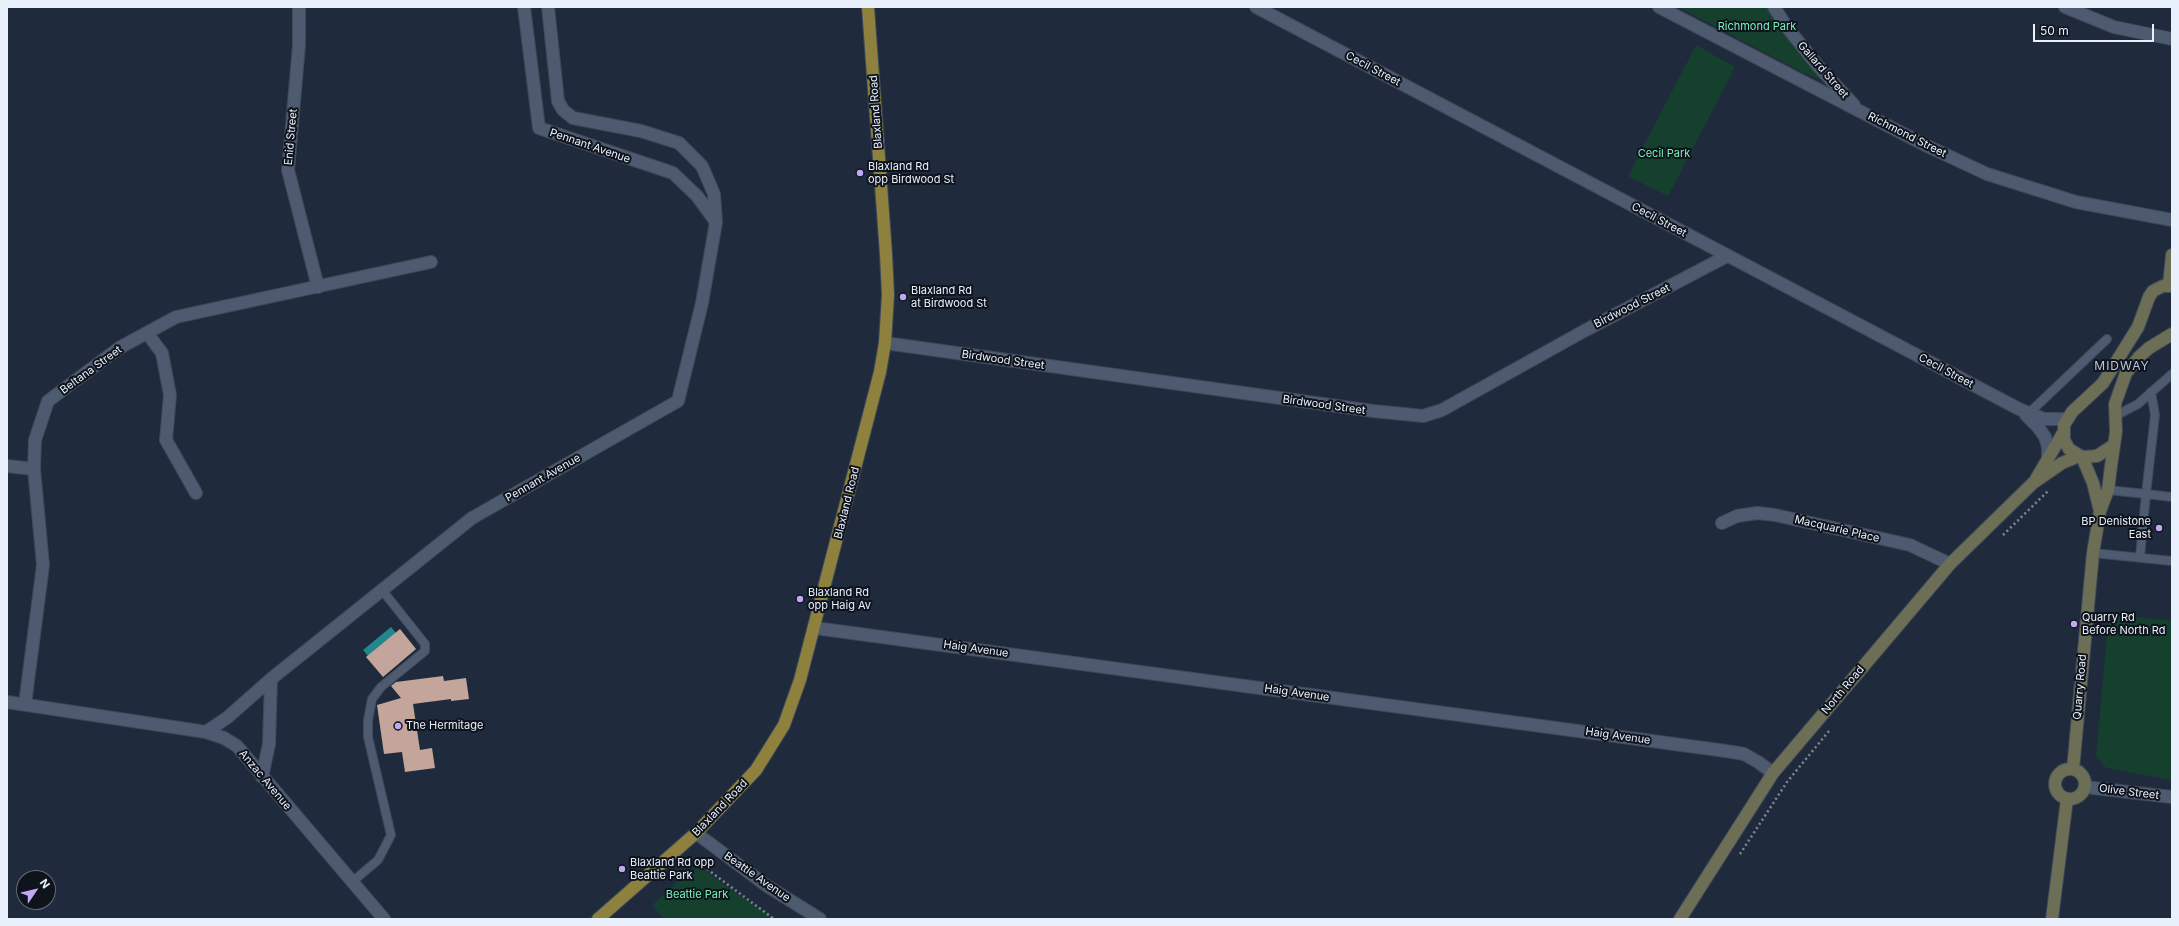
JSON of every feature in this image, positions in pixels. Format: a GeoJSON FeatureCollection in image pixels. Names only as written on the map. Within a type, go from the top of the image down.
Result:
{"type":"FeatureCollection","features":[{"type":"Feature","properties":{"kind":"main road","name":"Blaxland Road"},"geometry":{"type":"LineString","coordinates":[[598,919],[696,833],[756,770],[772,747],[792,704],[815,628],[880,372],[885,343],[888,295],[886,254],[868,7]]}},
{"type":"Feature","properties":{"kind":"street","name":"Enid Street"},"geometry":{"type":"LineString","coordinates":[[299,7],[299,45],[288,170],[318,286]]}},
{"type":"Feature","properties":{"kind":"street","name":"Pennant Avenue"},"geometry":{"type":"LineString","coordinates":[[524,7],[538,128],[673,174],[697,196],[716,222]]}},
{"type":"Feature","properties":{"kind":"street","name":"Pennant Avenue"},"geometry":{"type":"LineString","coordinates":[[206,732],[228,717],[271,679],[472,518],[678,401],[702,303],[716,222],[714,194],[702,166],[680,143],[641,131],[574,118],[563,110],[558,101],[548,7]]}},
{"type":"Feature","properties":{"kind":"street","name":"Cecil Street"},"geometry":{"type":"LineString","coordinates":[[1256,7],[2023,411],[2052,420],[2067,419]]}},
{"type":"Feature","properties":{"kind":"street","name":"Richmond Street"},"geometry":{"type":"LineString","coordinates":[[1659,7],[1861,112],[1987,174],[2076,202],[2172,220]]}},
{"type":"Feature","properties":{"kind":"street","name":"Gallard Street"},"geometry":{"type":"LineString","coordinates":[[1774,7],[1786,26],[1818,66],[1861,112]]}},
{"type":"Feature","properties":{"kind":"street"},"geometry":{"type":"LineString","coordinates":[[2065,7],[2114,27],[2172,39]]}},
{"type":"Feature","properties":{"kind":"street"},"geometry":{"type":"LineString","coordinates":[[2171,285],[2172,255]]}},
{"type":"Feature","properties":{"kind":"street","name":"Birdwood Street"},"geometry":{"type":"LineString","coordinates":[[885,343],[1373,412],[1423,416],[1442,410],[1584,330],[1727,256]]}},
{"type":"Feature","properties":{"kind":"street","name":"Beltana Street"},"geometry":{"type":"LineString","coordinates":[[25,704],[43,565],[34,469],[35,440],[48,402],[119,348],[176,317],[430,262]]}},
{"type":"Feature","properties":{"kind":"street","name":"North Road"},"geometry":{"type":"LineString","coordinates":[[2033,483],[2063,433],[2067,419],[2072,412],[2103,383],[2138,327],[2149,298],[2154,291],[2171,285]]}},
{"type":"Feature","properties":{"kind":"street"},"geometry":{"type":"LineString","coordinates":[[148,333],[162,353],[170,395],[166,440],[196,493]]}},
{"type":"Feature","properties":{"kind":"street"},"geometry":{"type":"LineString","coordinates":[[2114,445],[2114,416],[2120,386],[2126,373],[2149,348],[2172,334]]}},
{"type":"Feature","properties":{"kind":"street"},"geometry":{"type":"LineString","coordinates":[[2023,411],[2038,426],[2045,437],[2048,447],[2048,459]]}},
{"type":"Feature","properties":{"kind":"street"},"geometry":{"type":"LineString","coordinates":[[2063,433],[2069,449],[2080,457]]}},
{"type":"Feature","properties":{"kind":"street","name":"North Road"},"geometry":{"type":"LineString","coordinates":[[1680,919],[1773,773],[1950,564],[2033,483],[2062,464],[2080,457],[2097,456],[2114,445]]}},
{"type":"Feature","properties":{"kind":"street","name":"Quarry Road"},"geometry":{"type":"LineString","coordinates":[[2073,769],[2093,553],[2100,511],[2108,490],[2114,445]]}},
{"type":"Feature","properties":{"kind":"street","name":"Quarry Road"},"geometry":{"type":"LineString","coordinates":[[2080,457],[2093,483],[2100,511]]}},
{"type":"Feature","properties":{"kind":"street"},"geometry":{"type":"LineString","coordinates":[[7,466],[34,469]]}},
{"type":"Feature","properties":{"kind":"street","name":"Macquarie Place"},"geometry":{"type":"LineString","coordinates":[[1722,523],[1737,516],[1757,513],[1775,515],[1910,545],[1950,564]]}},
{"type":"Feature","properties":{"kind":"street","name":"Haig Avenue"},"geometry":{"type":"LineString","coordinates":[[815,628],[1726,751],[1744,754],[1773,773]]}},
{"type":"Feature","properties":{"kind":"street"},"geometry":{"type":"LineString","coordinates":[[262,777],[269,744],[271,679]]}},
{"type":"Feature","properties":{"kind":"street","name":"Anzac Avenue"},"geometry":{"type":"LineString","coordinates":[[7,702],[206,732],[224,738],[237,746],[384,919]]}},
{"type":"Feature","properties":{"kind":"street"},"geometry":{"type":"LineString","coordinates":[[2073,769],[2084,777],[2085,787],[2079,797],[2067,799],[2056,791],[2055,779],[2060,772],[2073,769]]}},
{"type":"Feature","properties":{"kind":"street","name":"Olive Street"},"geometry":{"type":"LineString","coordinates":[[2085,787],[2172,797]]}},
{"type":"Feature","properties":{"kind":"street"},"geometry":{"type":"LineString","coordinates":[[2052,919],[2067,799]]}},
{"type":"Feature","properties":{"kind":"street","name":"Beattie Avenue"},"geometry":{"type":"LineString","coordinates":[[696,833],[767,886],[820,919]]}},
{"type":"Feature","properties":{"kind":"lane"},"geometry":{"type":"LineString","coordinates":[[2023,411],[2107,339]]}},
{"type":"Feature","properties":{"kind":"lane"},"geometry":{"type":"LineString","coordinates":[[2114,416],[2138,404],[2172,374]]}},
{"type":"Feature","properties":{"kind":"lane"},"geometry":{"type":"LineString","coordinates":[[2140,557],[2155,415],[2151,392]]}},
{"type":"Feature","properties":{"kind":"lane"},"geometry":{"type":"LineString","coordinates":[[2108,490],[2172,497]]}},
{"type":"Feature","properties":{"kind":"lane"},"geometry":{"type":"LineString","coordinates":[[2093,553],[2172,561]]}},
{"type":"Feature","properties":{"kind":"lane"},"geometry":{"type":"LineString","coordinates":[[352,882],[378,860],[390,835],[368,737],[368,720],[372,699],[381,687],[425,651],[425,644],[382,590]]}},
{"type":"Feature","properties":{"kind":"path"},"geometry":{"type":"LineString","coordinates":[[2002,535],[2054,485]]}},
{"type":"Feature","properties":{"kind":"path"},"geometry":{"type":"LineString","coordinates":[[1736,860],[1787,782],[1831,728]]}},
{"type":"Feature","properties":{"kind":"path"},"geometry":{"type":"LineString","coordinates":[[699,864],[774,919]]}},
{"type":"Feature","properties":{"kind":"green space","name":"Richmond Park"},"geometry":{"type":"Polygon","coordinates":[[[1678,7],[1766,7],[1826,82],[1804,73],[1678,7]]]}},
{"type":"Feature","properties":{"kind":"green space","name":"Cecil Park"},"geometry":{"type":"Polygon","coordinates":[[[1696,45],[1735,67],[1668,196],[1628,176],[1696,45]]]}},
{"type":"Feature","properties":{"kind":"green space"},"geometry":{"type":"Polygon","coordinates":[[[2109,614],[2172,621],[2172,780],[2106,768],[2096,756],[2109,614]]]}},
{"type":"Feature","properties":{"kind":"green space","name":"Beattie Park"},"geometry":{"type":"Polygon","coordinates":[[[700,868],[775,919],[664,919],[652,905],[688,872],[700,868]]]}},
{"type":"Feature","properties":{"kind":"shaded area"},"geometry":{"type":"Polygon","coordinates":[[[391,627],[396,633],[368,656],[363,650],[391,627]]]}},
{"type":"Feature","properties":{"kind":"building"},"geometry":{"type":"Polygon","coordinates":[[[400,629],[416,649],[383,677],[366,657],[400,629]]]}},
{"type":"Feature","properties":{"kind":"building","name":"The Hermitage"},"geometry":{"type":"Polygon","coordinates":[[[443,676],[444,681],[466,678],[469,699],[451,701],[451,699],[413,704],[420,750],[432,748],[435,768],[405,772],[402,752],[384,754],[377,705],[401,698],[391,686],[396,682],[443,676]]]}},
{"type":"Feature","properties":{"kind":"place","name":"Blaxland Rd opp Birdwood St"},"geometry":{"type":"Point","coordinates":[860,173]}},
{"type":"Feature","properties":{"kind":"place","name":"Blaxland Rd at Birdwood St"},"geometry":{"type":"Point","coordinates":[903,297]}},
{"type":"Feature","properties":{"kind":"place","name":"BP Denistone East"},"geometry":{"type":"Point","coordinates":[2159,528]}},
{"type":"Feature","properties":{"kind":"place","name":"Blaxland Rd opp Haig Av"},"geometry":{"type":"Point","coordinates":[800,599]}},
{"type":"Feature","properties":{"kind":"place","name":"Quarry Rd Before North Rd"},"geometry":{"type":"Point","coordinates":[2074,624]}},
{"type":"Feature","properties":{"kind":"place","name":"The Hermitage"},"geometry":{"type":"Point","coordinates":[398,726]}},
{"type":"Feature","properties":{"kind":"place","name":"Blaxland Rd opp Beattie Park"},"geometry":{"type":"Point","coordinates":[622,869]}},
{"type":"Feature","properties":{"kind":"district","name":"MIDWAY"},"geometry":{"type":"Point","coordinates":[2122,366]}}]}
